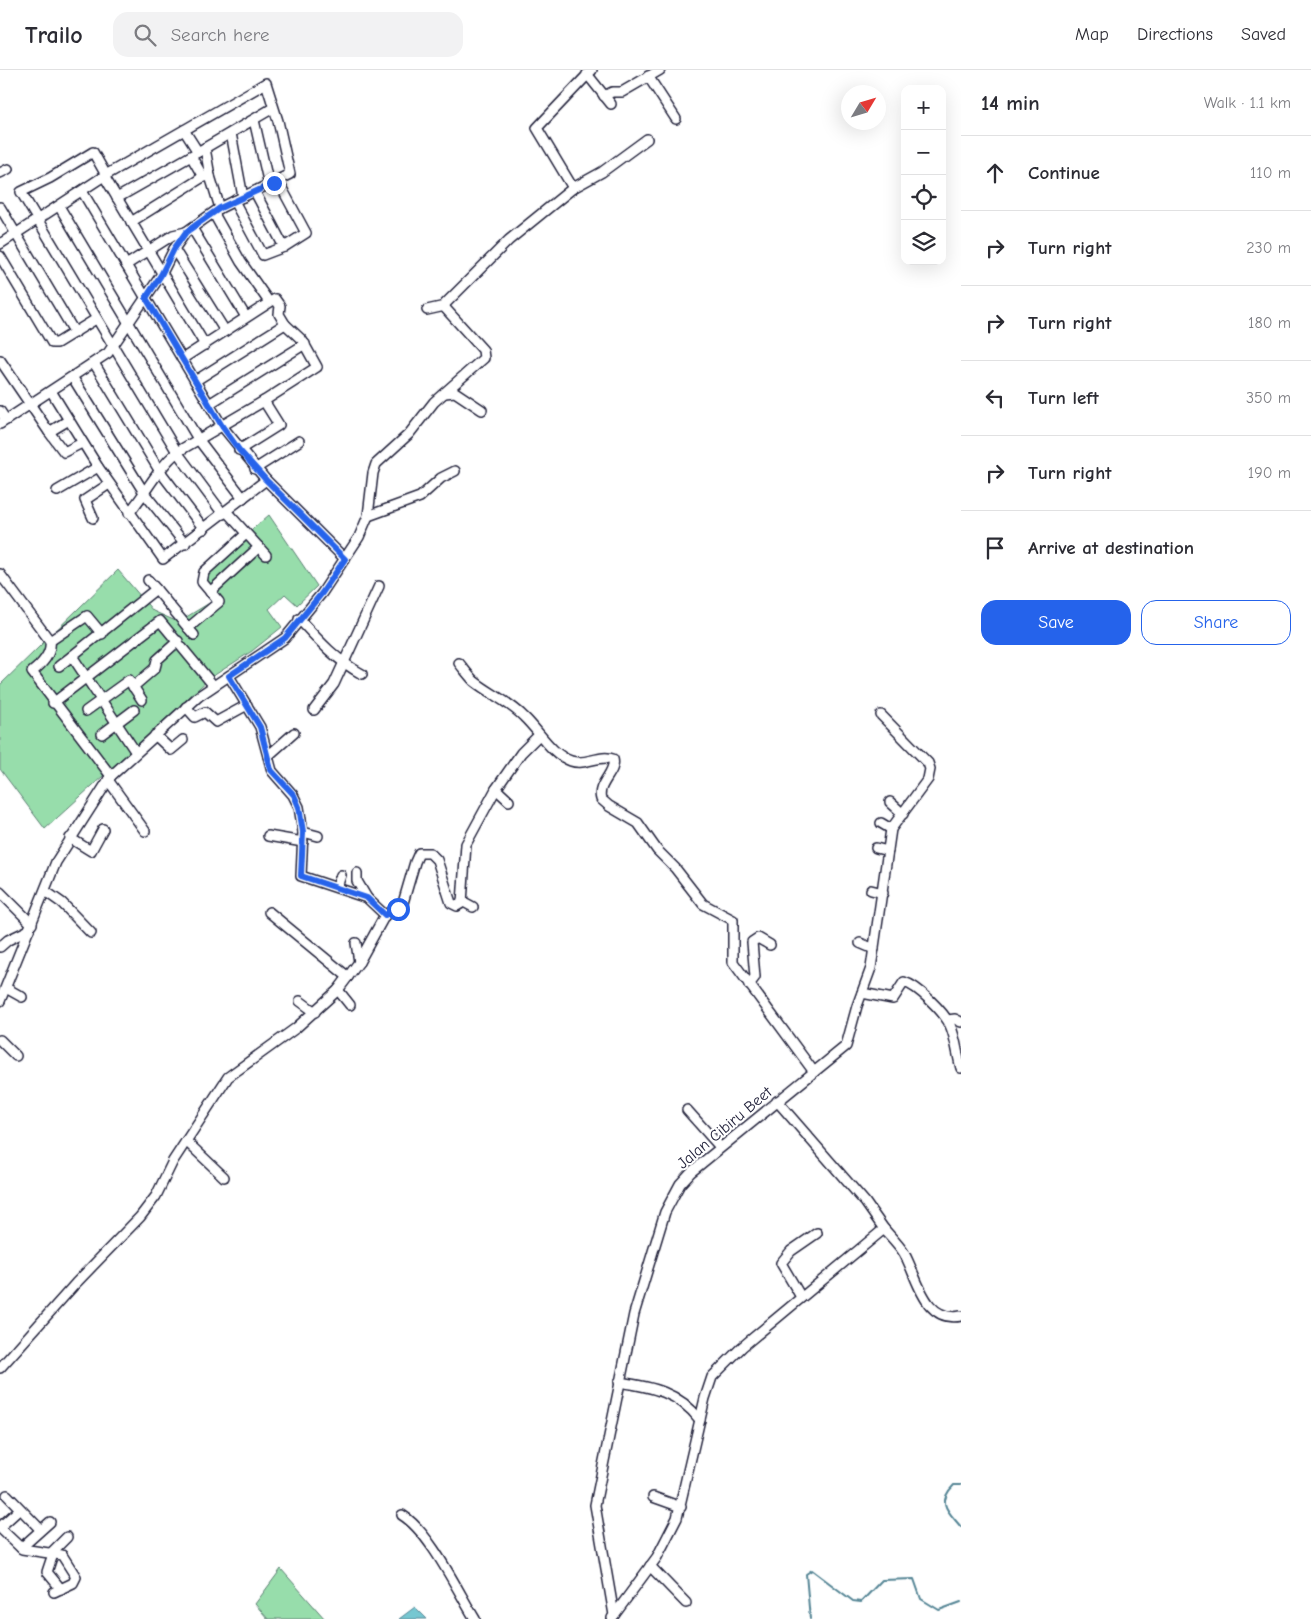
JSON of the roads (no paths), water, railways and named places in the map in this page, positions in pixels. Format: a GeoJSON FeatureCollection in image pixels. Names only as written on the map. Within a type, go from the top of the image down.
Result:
{"type":"FeatureCollection","features":[{"type":"Feature","properties":{"kind":"street"},"geometry":{"type":"LineString","coordinates":[[573,188],[537,128],[590,72],[608,100],[612,92],[622,92],[660,70]]}},
{"type":"Feature","properties":{"kind":"street"},"geometry":{"type":"LineString","coordinates":[[648,76],[676,119]]}},
{"type":"Feature","properties":{"kind":"street"},"geometry":{"type":"LineString","coordinates":[[0,244],[105,176],[266,83],[278,121],[290,172],[289,176],[217,211],[189,230],[173,235],[126,265]]}},
{"type":"Feature","properties":{"kind":"street"},"geometry":{"type":"LineString","coordinates":[[117,198],[273,108]]}},
{"type":"Feature","properties":{"kind":"street"},"geometry":{"type":"LineString","coordinates":[[254,120],[268,185]]}},
{"type":"Feature","properties":{"kind":"street"},"geometry":{"type":"LineString","coordinates":[[184,130],[198,152],[217,211],[241,262],[268,302]]}},
{"type":"Feature","properties":{"kind":"street"},"geometry":{"type":"LineString","coordinates":[[231,133],[243,197]]}},
{"type":"Feature","properties":{"kind":"street"},"geometry":{"type":"LineString","coordinates":[[445,306],[449,298],[503,246],[573,188],[602,172],[647,139]]}},
{"type":"Feature","properties":{"kind":"street"},"geometry":{"type":"LineString","coordinates":[[205,345],[161,275],[93,152],[50,178],[22,191],[37,220],[177,452],[224,512],[266,555]]}},
{"type":"Feature","properties":{"kind":"street"},"geometry":{"type":"LineString","coordinates":[[198,152],[206,176]]}},
{"type":"Feature","properties":{"kind":"street"},"geometry":{"type":"LineString","coordinates":[[131,222],[206,176]]}},
{"type":"Feature","properties":{"kind":"street"},"geometry":{"type":"LineString","coordinates":[[234,202],[262,255],[284,246],[306,233],[278,181]]}},
{"type":"Feature","properties":{"kind":"street"},"geometry":{"type":"LineString","coordinates":[[82,192],[194,380],[239,450],[266,480],[345,559]]}},
{"type":"Feature","properties":{"kind":"street"},"geometry":{"type":"LineString","coordinates":[[254,192],[284,246]]}},
{"type":"Feature","properties":{"kind":"street"},"geometry":{"type":"LineString","coordinates":[[59,206],[198,439],[243,498]]}},
{"type":"Feature","properties":{"kind":"street"},"geometry":{"type":"LineString","coordinates":[[0,207],[75,333]]}},
{"type":"Feature","properties":{"kind":"street"},"geometry":{"type":"LineString","coordinates":[[0,411],[3,422],[94,364],[113,347],[161,275],[174,249],[189,230]]}},
{"type":"Feature","properties":{"kind":"street"},"geometry":{"type":"LineString","coordinates":[[189,230],[246,317]]}},
{"type":"Feature","properties":{"kind":"street"},"geometry":{"type":"LineString","coordinates":[[174,249],[225,331]]}},
{"type":"Feature","properties":{"kind":"street"},"geometry":{"type":"LineString","coordinates":[[0,256],[52,343],[57,344],[96,319]]}},
{"type":"Feature","properties":{"kind":"street"},"geometry":{"type":"LineString","coordinates":[[129,513],[145,494],[159,470],[177,452],[316,369],[316,365],[305,344],[285,324],[279,314],[280,306],[276,300],[268,302],[182,359]]}},
{"type":"Feature","properties":{"kind":"street"},"geometry":{"type":"LineString","coordinates":[[427,310],[445,306]]}},
{"type":"Feature","properties":{"kind":"street"},"geometry":{"type":"LineString","coordinates":[[0,1002],[56,862],[109,778],[135,751],[213,685],[285,638],[322,593],[345,559],[368,516],[376,464],[485,355],[445,306]]}},
{"type":"Feature","properties":{"kind":"street"},"geometry":{"type":"LineString","coordinates":[[194,380],[285,324]]}},
{"type":"Feature","properties":{"kind":"street"},"geometry":{"type":"LineString","coordinates":[[209,404],[305,344]]}},
{"type":"Feature","properties":{"kind":"street"},"geometry":{"type":"LineString","coordinates":[[0,360],[64,452],[82,443]]}},
{"type":"Feature","properties":{"kind":"street"},"geometry":{"type":"LineString","coordinates":[[94,364],[159,470],[204,529]]}},
{"type":"Feature","properties":{"kind":"street"},"geometry":{"type":"LineString","coordinates":[[73,378],[145,494],[185,544]]}},
{"type":"Feature","properties":{"kind":"street"},"geometry":{"type":"LineString","coordinates":[[51,391],[109,484],[163,559],[266,480]]}},
{"type":"Feature","properties":{"kind":"street"},"geometry":{"type":"LineString","coordinates":[[445,393],[455,392],[482,410]]}},
{"type":"Feature","properties":{"kind":"street"},"geometry":{"type":"LineString","coordinates":[[239,450],[279,425],[264,401]]}},
{"type":"Feature","properties":{"kind":"street"},"geometry":{"type":"LineString","coordinates":[[49,432],[69,420]]}},
{"type":"Feature","properties":{"kind":"street"},"geometry":{"type":"LineString","coordinates":[[255,468],[299,441]]}},
{"type":"Feature","properties":{"kind":"street"},"geometry":{"type":"LineString","coordinates":[[57,491],[98,467]]}},
{"type":"Feature","properties":{"kind":"street"},"geometry":{"type":"LineString","coordinates":[[368,516],[420,497],[441,478],[455,471]]}},
{"type":"Feature","properties":{"kind":"street"},"geometry":{"type":"LineString","coordinates":[[93,518],[85,500],[109,484]]}},
{"type":"Feature","properties":{"kind":"street"},"geometry":{"type":"LineString","coordinates":[[133,687],[154,668],[157,660],[188,627],[219,602],[202,582],[204,572],[246,534]]}},
{"type":"Feature","properties":{"kind":"street"},"geometry":{"type":"LineString","coordinates":[[210,592],[259,547]]}},
{"type":"Feature","properties":{"kind":"street"},"geometry":{"type":"LineString","coordinates":[[0,574],[50,640],[51,648],[47,657],[32,672],[145,831]]}},
{"type":"Feature","properties":{"kind":"street"},"geometry":{"type":"LineString","coordinates":[[148,580],[194,635]]}},
{"type":"Feature","properties":{"kind":"street"},"geometry":{"type":"LineString","coordinates":[[314,710],[334,684],[379,586]]}},
{"type":"Feature","properties":{"kind":"street"},"geometry":{"type":"LineString","coordinates":[[59,666],[156,590]]}},
{"type":"Feature","properties":{"kind":"street"},"geometry":{"type":"LineString","coordinates":[[50,640],[87,616],[102,634]]}},
{"type":"Feature","properties":{"kind":"street"},"geometry":{"type":"LineString","coordinates":[[299,619],[342,664],[362,674]]}},
{"type":"Feature","properties":{"kind":"street"},"geometry":{"type":"LineString","coordinates":[[53,703],[160,621],[213,685]]}},
{"type":"Feature","properties":{"kind":"street"},"geometry":{"type":"LineString","coordinates":[[72,656],[135,751]]}},
{"type":"Feature","properties":{"kind":"street"},"geometry":{"type":"LineString","coordinates":[[459,663],[474,680],[523,716],[539,735],[565,758],[573,762],[583,763],[608,757],[613,759],[614,764],[600,789],[601,799],[609,806],[638,822],[657,850],[675,868],[703,904],[733,920],[733,962],[814,1072]]}},
{"type":"Feature","properties":{"kind":"street"},"geometry":{"type":"LineString","coordinates":[[229,676],[260,727],[272,771],[294,795],[299,807],[303,837],[301,876],[367,898]]}},
{"type":"Feature","properties":{"kind":"street"},"geometry":{"type":"LineString","coordinates":[[86,711],[128,680],[142,700]]}},
{"type":"Feature","properties":{"kind":"street"},"geometry":{"type":"LineString","coordinates":[[186,707],[195,718],[205,712],[216,722],[247,705]]}},
{"type":"Feature","properties":{"kind":"street"},"geometry":{"type":"LineString","coordinates":[[102,734],[134,710]]}},
{"type":"Feature","properties":{"kind":"street"},"geometry":{"type":"LineString","coordinates":[[881,715],[928,763],[930,769],[928,779],[891,829],[881,824]]}},
{"type":"Feature","properties":{"kind":"street"},"geometry":{"type":"LineString","coordinates":[[268,756],[294,733]]}},
{"type":"Feature","properties":{"kind":"street"},"geometry":{"type":"LineString","coordinates":[[155,735],[171,750],[183,740]]}},
{"type":"Feature","properties":{"kind":"street"},"geometry":{"type":"LineString","coordinates":[[0,1368],[76,1283],[140,1218],[156,1196],[186,1141],[228,1077],[315,1012],[338,990],[359,962],[385,915],[398,909],[404,903],[417,856],[424,852],[430,853],[437,860],[451,903],[457,906],[462,901],[466,844],[496,788],[521,753],[539,735]]}},
{"type":"Feature","properties":{"kind":"street"},"geometry":{"type":"LineString","coordinates":[[496,788],[509,801]]}},
{"type":"Feature","properties":{"kind":"street"},"geometry":{"type":"LineString","coordinates":[[890,802],[903,814]]}},
{"type":"Feature","properties":{"kind":"street"},"geometry":{"type":"LineString","coordinates":[[70,838],[91,851],[104,829]]}},
{"type":"Feature","properties":{"kind":"street","name":"Jalan Cibiru Beet"},"geometry":{"type":"LineString","coordinates":[[613,1617],[595,1505],[634,1314],[665,1212],[680,1184],[720,1147],[846,1046],[871,968],[891,829]]}},
{"type":"Feature","properties":{"kind":"street"},"geometry":{"type":"LineString","coordinates":[[268,836],[318,836]]}},
{"type":"Feature","properties":{"kind":"street"},"geometry":{"type":"LineString","coordinates":[[876,848],[888,850]]}},
{"type":"Feature","properties":{"kind":"street"},"geometry":{"type":"LineString","coordinates":[[358,873],[357,881],[367,898],[385,915]]}},
{"type":"Feature","properties":{"kind":"street"},"geometry":{"type":"LineString","coordinates":[[337,887],[340,875]]}},
{"type":"Feature","properties":{"kind":"street"},"geometry":{"type":"LineString","coordinates":[[871,890],[883,894]]}},
{"type":"Feature","properties":{"kind":"street"},"geometry":{"type":"LineString","coordinates":[[45,891],[62,903],[91,933]]}},
{"type":"Feature","properties":{"kind":"street"},"geometry":{"type":"LineString","coordinates":[[0,892],[31,927]]}},
{"type":"Feature","properties":{"kind":"street"},"geometry":{"type":"LineString","coordinates":[[462,901],[473,907]]}},
{"type":"Feature","properties":{"kind":"street"},"geometry":{"type":"LineString","coordinates":[[269,912],[348,977]]}},
{"type":"Feature","properties":{"kind":"street"},"geometry":{"type":"LineString","coordinates":[[0,947],[14,936],[31,927]]}},
{"type":"Feature","properties":{"kind":"street"},"geometry":{"type":"LineString","coordinates":[[749,985],[754,977],[752,942],[758,938],[770,945]]}},
{"type":"Feature","properties":{"kind":"street"},"geometry":{"type":"LineString","coordinates":[[356,942],[359,962]]}},
{"type":"Feature","properties":{"kind":"street"},"geometry":{"type":"LineString","coordinates":[[860,943],[874,949]]}},
{"type":"Feature","properties":{"kind":"street"},"geometry":{"type":"LineString","coordinates":[[862,993],[892,999],[902,982],[906,982],[918,990],[948,1020],[961,1068]]}},
{"type":"Feature","properties":{"kind":"street"},"geometry":{"type":"LineString","coordinates":[[6,988],[22,997]]}},
{"type":"Feature","properties":{"kind":"street"},"geometry":{"type":"LineString","coordinates":[[338,990],[350,1005]]}},
{"type":"Feature","properties":{"kind":"street"},"geometry":{"type":"LineString","coordinates":[[300,1001],[315,1012]]}},
{"type":"Feature","properties":{"kind":"street"},"geometry":{"type":"LineString","coordinates":[[948,1020],[955,1019],[961,1022]]}},
{"type":"Feature","properties":{"kind":"street"},"geometry":{"type":"LineString","coordinates":[[0,1040],[16,1056]]}},
{"type":"Feature","properties":{"kind":"street"},"geometry":{"type":"LineString","coordinates":[[777,1101],[865,1202],[884,1229],[903,1251],[924,1299],[943,1316],[961,1316]]}},
{"type":"Feature","properties":{"kind":"street"},"geometry":{"type":"LineString","coordinates":[[686,1110],[720,1147]]}},
{"type":"Feature","properties":{"kind":"street"},"geometry":{"type":"LineString","coordinates":[[186,1141],[224,1177]]}},
{"type":"Feature","properties":{"kind":"street"},"geometry":{"type":"LineString","coordinates":[[613,1617],[650,1566],[671,1531],[681,1507],[700,1420],[712,1377],[742,1346],[884,1229]]}},
{"type":"Feature","properties":{"kind":"street"},"geometry":{"type":"LineString","coordinates":[[801,1297],[781,1263],[791,1251],[817,1233]]}},
{"type":"Feature","properties":{"kind":"street"},"geometry":{"type":"LineString","coordinates":[[619,1382],[664,1390],[679,1398],[700,1420]]}},
{"type":"Feature","properties":{"kind":"street"},"geometry":{"type":"LineString","coordinates":[[7,1495],[38,1527]]}},
{"type":"Feature","properties":{"kind":"street"},"geometry":{"type":"LineString","coordinates":[[653,1497],[681,1507]]}},
{"type":"Feature","properties":{"kind":"street"},"geometry":{"type":"LineString","coordinates":[[20,1509],[0,1527],[21,1548],[51,1554],[62,1555],[76,1577],[73,1583],[57,1590],[47,1572],[51,1554],[67,1537]]}},
{"type":"Feature","properties":{"kind":"street"},"geometry":{"type":"LineString","coordinates":[[402,1515],[414,1524],[425,1538],[474,1619]]}},
{"type":"Feature","properties":{"kind":"street"},"geometry":{"type":"LineString","coordinates":[[21,1548],[50,1522]]}},
{"type":"Feature","properties":{"kind":"street"},"geometry":{"type":"LineString","coordinates":[[650,1566],[686,1603]]}},
{"type":"Feature","properties":{"kind":"water"},"geometry":{"type":"Polygon","coordinates":[[[415,1607],[427,1619],[399,1619],[415,1607]]]}},
{"type":"Feature","properties":{"kind":"waterway"},"geometry":{"type":"LineString","coordinates":[[961,1485],[954,1485],[949,1491],[945,1502],[948,1511],[961,1527]]}},
{"type":"Feature","properties":{"kind":"waterway"},"geometry":{"type":"LineString","coordinates":[[810,1619],[806,1574],[812,1570],[853,1601],[861,1602],[882,1580],[914,1579],[921,1599],[939,1610],[961,1602]]}}]}
